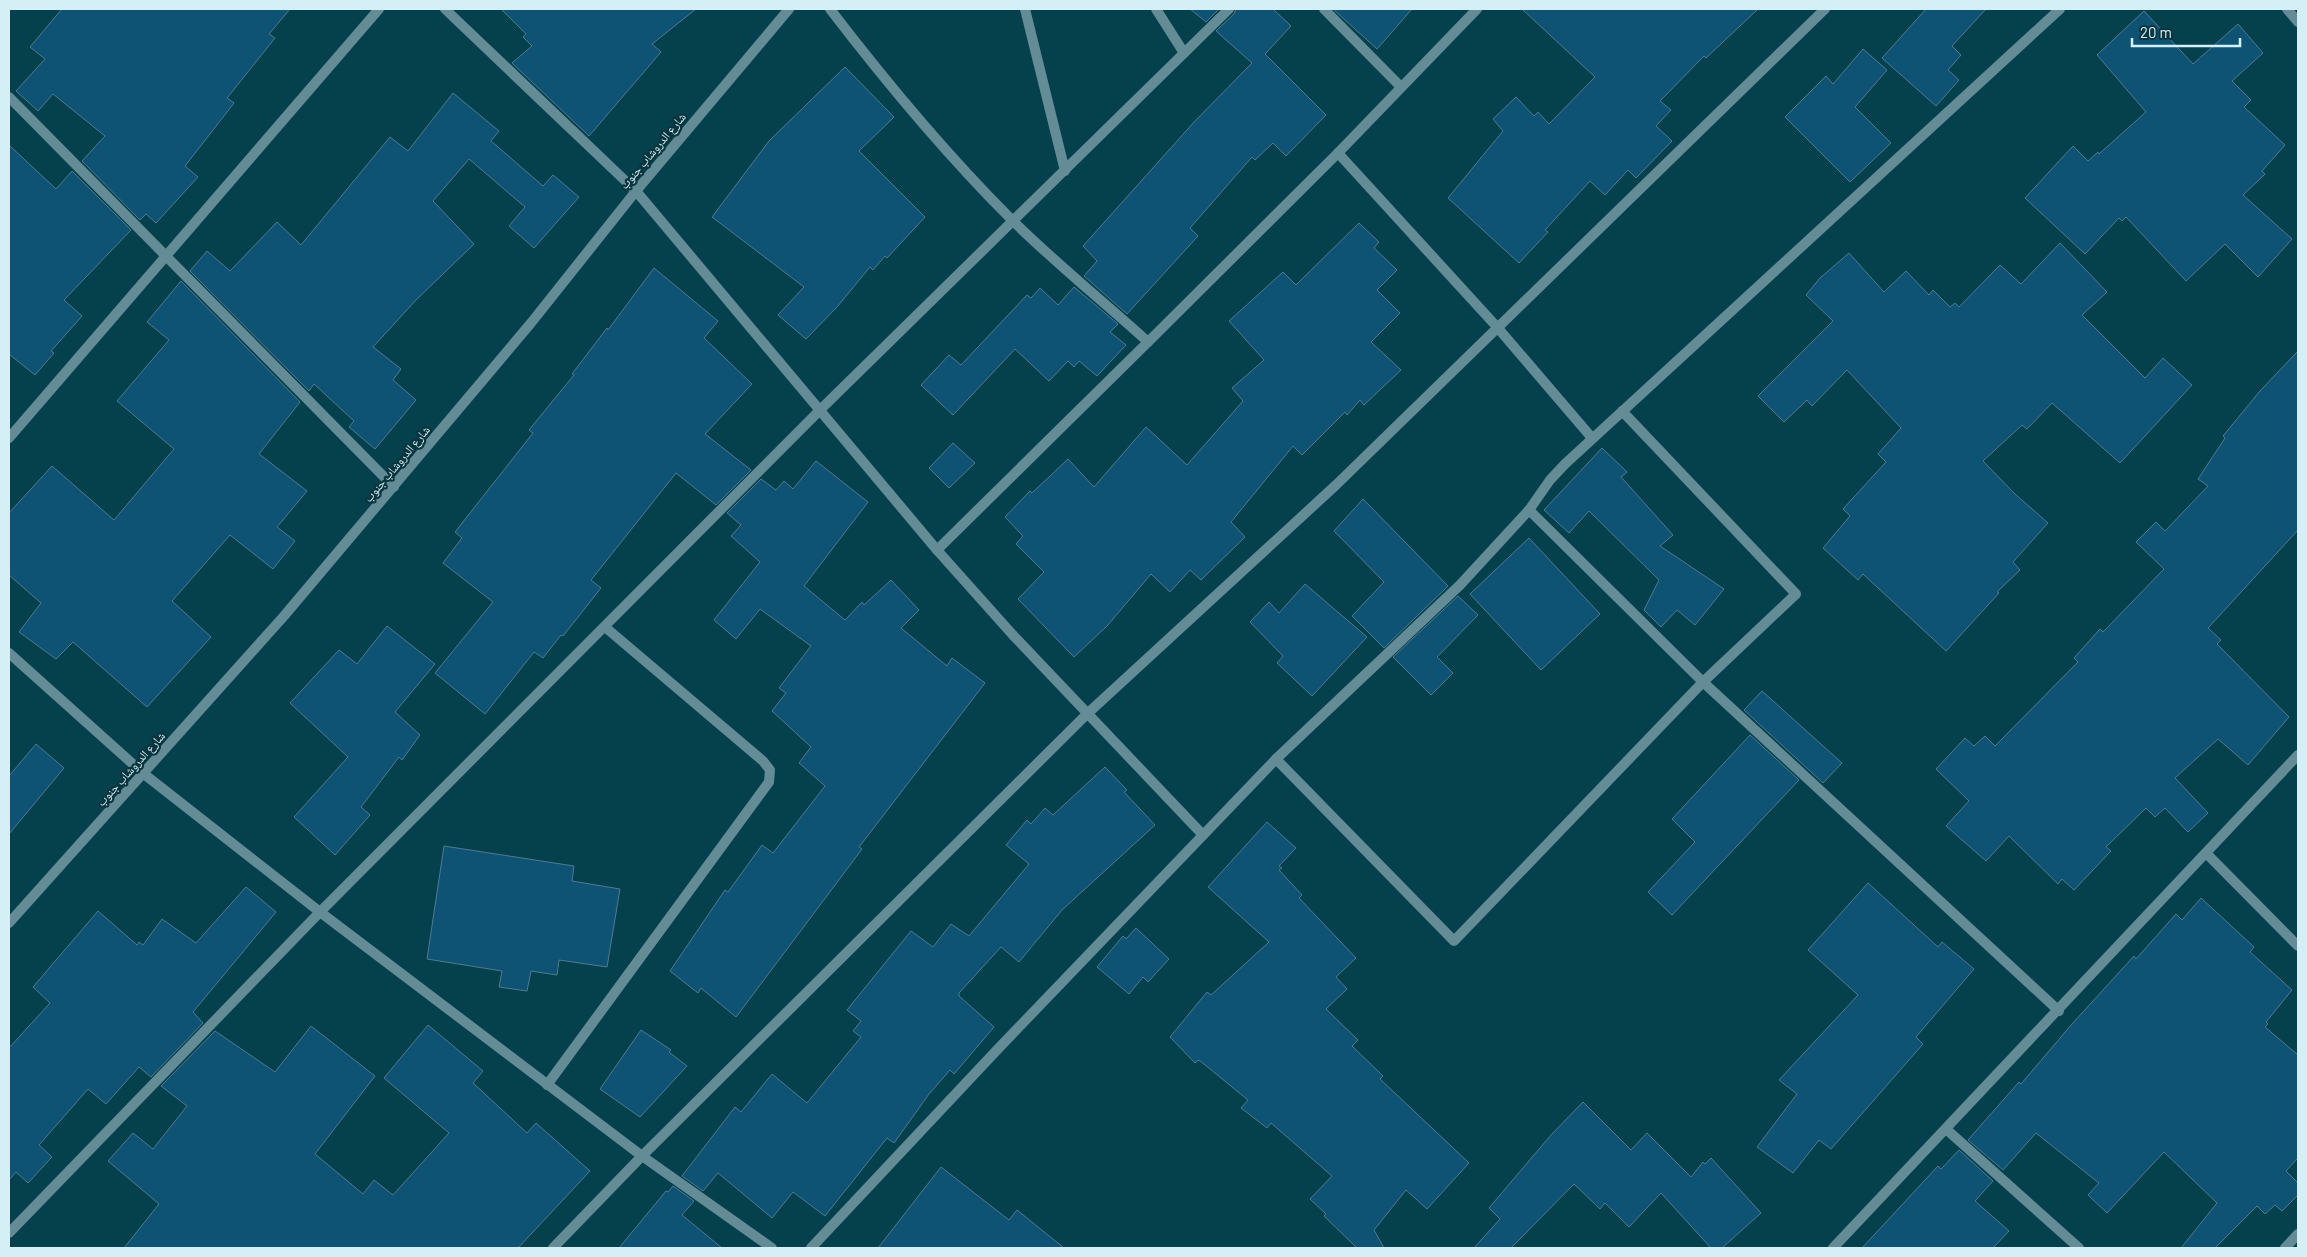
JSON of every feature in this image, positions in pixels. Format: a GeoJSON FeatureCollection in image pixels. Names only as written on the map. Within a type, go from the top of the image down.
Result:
{"type":"FeatureCollection","features":[{"type":"Feature","properties":{"kind":"street"},"geometry":{"type":"LineString","coordinates":[[9,438],[379,9]]}},
{"type":"Feature","properties":{"kind":"street"},"geometry":{"type":"LineString","coordinates":[[445,9],[636,191],[821,409],[937,550],[1012,634],[1202,835]]}},
{"type":"Feature","properties":{"kind":"street","name":"شارع الدروشاب جنوب"},"geometry":{"type":"LineString","coordinates":[[9,923],[284,616],[531,323],[636,191],[789,9]]}},
{"type":"Feature","properties":{"kind":"street"},"geometry":{"type":"LineString","coordinates":[[830,9],[872,64],[927,128],[1012,220],[1148,342]]}},
{"type":"Feature","properties":{"kind":"street"},"geometry":{"type":"LineString","coordinates":[[1024,9],[1065,171]]}},
{"type":"Feature","properties":{"kind":"street"},"geometry":{"type":"LineString","coordinates":[[1156,9],[1184,53]]}},
{"type":"Feature","properties":{"kind":"street"},"geometry":{"type":"LineString","coordinates":[[9,1233],[320,912],[821,409],[1012,220],[1065,171],[1230,9]]}},
{"type":"Feature","properties":{"kind":"street"},"geometry":{"type":"LineString","coordinates":[[1324,9],[1401,86]]}},
{"type":"Feature","properties":{"kind":"street"},"geometry":{"type":"LineString","coordinates":[[937,550],[1338,153],[1476,9]]}},
{"type":"Feature","properties":{"kind":"street"},"geometry":{"type":"LineString","coordinates":[[553,1248],[642,1156],[1087,714],[1336,485],[1825,9]]}},
{"type":"Feature","properties":{"kind":"street"},"geometry":{"type":"LineString","coordinates":[[811,1248],[1276,759],[1460,585],[1529,510],[1550,480],[1592,438],[2060,9]]}},
{"type":"Feature","properties":{"kind":"street"},"geometry":{"type":"LineString","coordinates":[[2287,9],[2298,22]]}},
{"type":"Feature","properties":{"kind":"street"},"geometry":{"type":"LineString","coordinates":[[9,97],[394,487]]}},
{"type":"Feature","properties":{"kind":"street"},"geometry":{"type":"LineString","coordinates":[[1338,153],[1497,327],[1592,438]]}},
{"type":"Feature","properties":{"kind":"street"},"geometry":{"type":"LineString","coordinates":[[1276,759],[1454,941],[1703,682],[1796,594],[1622,411]]}},
{"type":"Feature","properties":{"kind":"street"},"geometry":{"type":"LineString","coordinates":[[1529,510],[1703,682],[2059,1011]]}},
{"type":"Feature","properties":{"kind":"street"},"geometry":{"type":"LineString","coordinates":[[547,1085],[769,782],[770,770],[763,761],[605,627]]}},
{"type":"Feature","properties":{"kind":"street"},"geometry":{"type":"LineString","coordinates":[[9,653],[144,774],[320,912],[642,1156],[772,1248]]}},
{"type":"Feature","properties":{"kind":"street"},"geometry":{"type":"LineString","coordinates":[[1833,1248],[2059,1011],[2298,755]]}},
{"type":"Feature","properties":{"kind":"street"},"geometry":{"type":"LineString","coordinates":[[2206,852],[2298,946]]}},
{"type":"Feature","properties":{"kind":"street"},"geometry":{"type":"LineString","coordinates":[[1946,1129],[2079,1248]]}},
{"type":"Feature","properties":{"kind":"street"},"geometry":{"type":"LineString","coordinates":[[2285,1248],[2298,1234]]}},
{"type":"Feature","properties":{"kind":"building"},"geometry":{"type":"Polygon","coordinates":[[[62,9],[290,9],[269,34],[275,38],[227,98],[234,103],[185,166],[198,177],[156,223],[146,214],[140,220],[82,161],[105,136],[53,94],[38,111],[16,91],[45,59],[30,47],[62,9]]]}},
{"type":"Feature","properties":{"kind":"building"},"geometry":{"type":"Polygon","coordinates":[[[501,9],[696,9],[652,44],[661,52],[589,136],[512,63],[532,46],[523,37],[526,34],[501,9]]]}},
{"type":"Feature","properties":{"kind":"building"},"geometry":{"type":"Polygon","coordinates":[[[1190,9],[1219,9],[1206,22],[1190,9]]]}},
{"type":"Feature","properties":{"kind":"building"},"geometry":{"type":"Polygon","coordinates":[[[1236,9],[1273,9],[1291,26],[1265,54],[1326,115],[1286,156],[1273,143],[1255,160],[1252,157],[1190,228],[1198,236],[1127,314],[1084,276],[1097,261],[1083,246],[1195,121],[1252,63],[1216,31],[1234,14],[1236,9]]]}},
{"type":"Feature","properties":{"kind":"building"},"geometry":{"type":"Polygon","coordinates":[[[1333,9],[1412,9],[1377,49],[1333,9]]]}},
{"type":"Feature","properties":{"kind":"building"},"geometry":{"type":"Polygon","coordinates":[[[1522,9],[1758,9],[1706,58],[1704,56],[1660,101],[1671,110],[1656,126],[1672,141],[1636,178],[1628,170],[1605,195],[1590,181],[1545,230],[1548,232],[1519,263],[1448,198],[1503,131],[1493,119],[1516,97],[1534,116],[1538,112],[1549,124],[1595,77],[1522,9]]]}},
{"type":"Feature","properties":{"kind":"building"},"geometry":{"type":"Polygon","coordinates":[[[1926,9],[1986,9],[1952,46],[1961,55],[1948,70],[1959,80],[1936,106],[1882,58],[1926,9]]]}},
{"type":"Feature","properties":{"kind":"building"},"geometry":{"type":"Polygon","coordinates":[[[2144,11],[2193,64],[2238,24],[2263,53],[2232,81],[2251,100],[2244,107],[2285,145],[2262,171],[2265,174],[2243,195],[2292,239],[2258,277],[2225,244],[2186,281],[2126,217],[2122,221],[2119,218],[2085,254],[2025,198],[2073,146],[2088,161],[2098,152],[2099,154],[2146,112],[2097,55],[2144,11]]]}},
{"type":"Feature","properties":{"kind":"building"},"geometry":{"type":"Polygon","coordinates":[[[1863,49],[1887,70],[1855,107],[1891,143],[1850,182],[1785,117],[1826,76],[1833,84],[1863,49]]]}},
{"type":"Feature","properties":{"kind":"building"},"geometry":{"type":"Polygon","coordinates":[[[845,67],[894,117],[859,151],[925,217],[887,258],[885,256],[873,270],[870,267],[837,307],[806,339],[778,315],[804,287],[712,217],[769,141],[845,67]]]}},
{"type":"Feature","properties":{"kind":"building"},"geometry":{"type":"Polygon","coordinates":[[[453,93],[499,131],[491,141],[543,186],[553,175],[579,197],[534,248],[509,226],[525,207],[469,159],[433,201],[474,244],[416,300],[373,347],[401,369],[393,380],[416,400],[375,449],[349,427],[354,421],[314,384],[309,391],[190,271],[207,251],[230,271],[277,222],[301,245],[390,137],[408,151],[453,93]]]}},
{"type":"Feature","properties":{"kind":"building"},"geometry":{"type":"Polygon","coordinates":[[[9,145],[56,189],[72,171],[131,230],[64,300],[82,316],[51,351],[54,353],[35,375],[9,354],[9,145]]]}},
{"type":"Feature","properties":{"kind":"building"},"geometry":{"type":"Polygon","coordinates":[[[1359,223],[1379,242],[1374,248],[1397,270],[1377,290],[1400,313],[1371,342],[1401,370],[1364,405],[1360,400],[1347,415],[1345,412],[1302,455],[1293,446],[1231,522],[1245,537],[1201,580],[1190,570],[1170,592],[1151,574],[1107,626],[1074,657],[1018,599],[1044,572],[1016,544],[1023,536],[1005,517],[1030,491],[1032,493],[1068,459],[1094,487],[1146,427],[1187,465],[1243,401],[1232,388],[1264,360],[1229,321],[1283,272],[1296,285],[1359,223]]]}},
{"type":"Feature","properties":{"kind":"building"},"geometry":{"type":"Polygon","coordinates":[[[2060,243],[2107,292],[2082,315],[2145,378],[2163,358],[2192,385],[2120,463],[2052,403],[2027,429],[2022,425],[1983,461],[2015,494],[2048,523],[2013,562],[2020,570],[1997,592],[1999,593],[1946,651],[1863,574],[1858,580],[1823,548],[1850,516],[1843,509],[1886,462],[1878,454],[1901,428],[1847,370],[1812,406],[1807,400],[1784,422],[1758,396],[1833,321],[1806,295],[1820,278],[1849,253],[1884,292],[1906,271],[1929,295],[1933,290],[1950,307],[1955,303],[1959,307],[2000,265],[2021,284],[2060,243]]]}},
{"type":"Feature","properties":{"kind":"building"},"geometry":{"type":"Polygon","coordinates":[[[654,268],[718,321],[704,338],[752,384],[705,434],[751,470],[716,505],[676,473],[591,580],[601,588],[563,636],[561,635],[543,658],[534,652],[485,714],[435,673],[493,602],[443,563],[462,538],[455,532],[533,433],[529,430],[574,375],[572,374],[607,328],[608,330],[654,268]]]}},
{"type":"Feature","properties":{"kind":"building"},"geometry":{"type":"Polygon","coordinates":[[[181,281],[300,402],[259,454],[307,491],[277,527],[295,541],[273,569],[230,535],[172,601],[211,637],[147,707],[73,642],[56,659],[19,632],[41,603],[9,575],[9,513],[52,466],[114,520],[174,449],[117,401],[169,340],[147,322],[181,281]]]}},
{"type":"Feature","properties":{"kind":"building"},"geometry":{"type":"Polygon","coordinates":[[[1074,287],[1118,324],[1110,332],[1126,345],[1097,376],[1079,361],[1074,367],[1068,361],[1049,381],[1015,349],[953,415],[921,385],[949,355],[961,365],[1027,295],[1031,298],[1040,288],[1058,305],[1074,287]]]}},
{"type":"Feature","properties":{"kind":"building"},"geometry":{"type":"Polygon","coordinates":[[[2298,351],[2298,530],[2208,628],[2221,640],[2217,644],[2289,717],[2248,765],[2218,739],[2175,778],[2208,813],[2188,832],[2165,808],[2155,817],[2146,808],[2106,847],[2111,851],[2074,890],[2062,879],[2058,884],[2009,836],[1986,861],[1946,826],[1969,801],[1936,769],[1965,738],[1974,746],[1985,736],[1995,746],[2078,662],[2074,658],[2100,629],[2103,632],[2164,569],[2136,542],[2156,522],[2165,531],[2208,486],[2198,479],[2225,438],[2223,436],[2260,391],[2298,351]]]}},
{"type":"Feature","properties":{"kind":"building"},"geometry":{"type":"Polygon","coordinates":[[[953,443],[975,463],[949,488],[929,468],[953,443]]]}},
{"type":"Feature","properties":{"kind":"building"},"geometry":{"type":"Polygon","coordinates":[[[1602,448],[1627,472],[1621,477],[1673,535],[1660,546],[1724,589],[1695,625],[1677,610],[1661,627],[1644,610],[1659,580],[1589,511],[1569,533],[1544,510],[1602,448]]]}},
{"type":"Feature","properties":{"kind":"building"},"geometry":{"type":"Polygon","coordinates":[[[816,461],[868,502],[804,586],[845,620],[862,602],[864,605],[891,580],[919,610],[901,628],[947,666],[952,658],[985,683],[859,847],[862,849],[736,1017],[701,988],[698,993],[670,971],[725,890],[728,892],[762,845],[773,853],[825,786],[799,763],[811,747],[772,711],[786,693],[779,688],[811,646],[760,609],[736,639],[714,620],[760,562],[731,536],[741,525],[727,513],[761,479],[776,490],[784,481],[793,489],[816,461]]]}},
{"type":"Feature","properties":{"kind":"building"},"geometry":{"type":"Polygon","coordinates":[[[1363,499],[1448,586],[1384,648],[1352,616],[1384,582],[1334,531],[1363,499]]]}},
{"type":"Feature","properties":{"kind":"building"},"geometry":{"type":"Polygon","coordinates":[[[1529,538],[1600,614],[1541,670],[1470,594],[1529,538]]]}},
{"type":"Feature","properties":{"kind":"building"},"geometry":{"type":"Polygon","coordinates":[[[1305,584],[1367,637],[1312,696],[1277,663],[1283,656],[1250,622],[1269,602],[1279,613],[1305,584]]]}},
{"type":"Feature","properties":{"kind":"building"},"geometry":{"type":"Polygon","coordinates":[[[1458,596],[1478,615],[1437,657],[1453,673],[1431,695],[1393,657],[1458,596]]]}},
{"type":"Feature","properties":{"kind":"building"},"geometry":{"type":"Polygon","coordinates":[[[387,626],[435,664],[395,712],[420,735],[402,760],[399,757],[361,807],[370,815],[335,855],[294,817],[348,757],[290,703],[339,650],[357,664],[387,626]]]}},
{"type":"Feature","properties":{"kind":"building"},"geometry":{"type":"Polygon","coordinates":[[[1762,691],[1842,763],[1823,783],[1744,710],[1762,691]]]}},
{"type":"Feature","properties":{"kind":"building"},"geometry":{"type":"Polygon","coordinates":[[[1750,735],[1799,780],[1672,915],[1648,892],[1695,842],[1672,819],[1750,735]]]}},
{"type":"Feature","properties":{"kind":"building"},"geometry":{"type":"Polygon","coordinates":[[[36,744],[64,768],[9,834],[9,776],[36,744]]]}},
{"type":"Feature","properties":{"kind":"building"},"geometry":{"type":"Polygon","coordinates":[[[1105,767],[1127,790],[1124,792],[1155,825],[1062,910],[1019,962],[1001,947],[959,993],[959,996],[994,1027],[954,1074],[950,1070],[929,1094],[894,1143],[887,1138],[825,1216],[793,1192],[772,1218],[718,1173],[703,1191],[682,1176],[735,1107],[741,1112],[772,1074],[807,1103],[861,1037],[853,1031],[861,1021],[847,1010],[911,931],[933,947],[951,924],[969,936],[1029,864],[1006,845],[1027,820],[1031,824],[1045,808],[1053,815],[1105,767]]]}},
{"type":"Feature","properties":{"kind":"building"},"geometry":{"type":"Polygon","coordinates":[[[1267,822],[1296,848],[1279,866],[1282,868],[1279,870],[1302,895],[1299,898],[1356,958],[1336,977],[1347,989],[1326,1009],[1358,1040],[1352,1046],[1383,1076],[1380,1079],[1469,1163],[1427,1209],[1406,1190],[1374,1230],[1384,1248],[1357,1248],[1324,1216],[1326,1214],[1310,1199],[1332,1176],[1271,1123],[1267,1128],[1241,1108],[1248,1100],[1199,1060],[1195,1063],[1170,1037],[1207,992],[1211,995],[1269,942],[1208,887],[1267,822]]]}},
{"type":"Feature","properties":{"kind":"building"},"geometry":{"type":"Polygon","coordinates":[[[444,846],[574,866],[572,881],[620,889],[607,967],[559,960],[557,975],[531,971],[527,991],[499,987],[502,971],[427,959],[444,846]]]}},
{"type":"Feature","properties":{"kind":"building"},"geometry":{"type":"Polygon","coordinates":[[[1868,883],[1938,947],[1942,942],[1974,969],[1916,1037],[1923,1044],[1831,1149],[1819,1140],[1793,1173],[1757,1147],[1797,1094],[1779,1080],[1858,995],[1808,950],[1868,883]]]}},
{"type":"Feature","properties":{"kind":"building"},"geometry":{"type":"Polygon","coordinates":[[[246,887],[276,912],[193,1012],[203,1023],[151,1077],[139,1067],[106,1104],[88,1089],[39,1145],[52,1157],[28,1183],[16,1172],[9,1180],[9,1048],[50,1003],[33,987],[98,911],[137,945],[139,942],[143,945],[162,919],[196,943],[246,887]]]}},
{"type":"Feature","properties":{"kind":"building"},"geometry":{"type":"Polygon","coordinates":[[[2201,898],[2254,947],[2250,952],[2292,990],[2266,1022],[2268,1024],[2265,1027],[2298,1055],[2298,1158],[2286,1171],[2298,1183],[2298,1195],[2282,1211],[2275,1205],[2265,1214],[2257,1206],[2215,1248],[2181,1248],[2217,1203],[2164,1152],[2107,1213],[2088,1195],[2099,1183],[2036,1133],[2003,1170],[1968,1140],[2019,1082],[2021,1084],[2134,956],[2136,959],[2176,914],[2182,920],[2201,898]]]}},
{"type":"Feature","properties":{"kind":"building"},"geometry":{"type":"Polygon","coordinates":[[[1136,928],[1169,959],[1148,982],[1143,977],[1129,994],[1097,967],[1123,936],[1126,939],[1136,928]]]}},
{"type":"Feature","properties":{"kind":"building"},"geometry":{"type":"Polygon","coordinates":[[[428,1025],[483,1071],[473,1083],[527,1133],[536,1123],[590,1171],[518,1248],[124,1248],[159,1204],[108,1161],[133,1133],[153,1149],[187,1106],[161,1086],[215,1031],[275,1072],[311,1026],[375,1076],[315,1154],[363,1194],[374,1180],[393,1195],[449,1133],[384,1078],[428,1025]]]}},
{"type":"Feature","properties":{"kind":"building"},"geometry":{"type":"Polygon","coordinates":[[[641,1030],[671,1050],[669,1052],[687,1066],[640,1117],[600,1089],[641,1030]]]}},
{"type":"Feature","properties":{"kind":"building"},"geometry":{"type":"Polygon","coordinates":[[[1583,1102],[1631,1150],[1647,1133],[1691,1177],[1703,1162],[1705,1164],[1711,1158],[1761,1213],[1722,1248],[1711,1248],[1661,1193],[1629,1227],[1605,1203],[1600,1209],[1574,1184],[1511,1248],[1474,1248],[1500,1219],[1489,1208],[1551,1135],[1583,1102]]]}},
{"type":"Feature","properties":{"kind":"building"},"geometry":{"type":"Polygon","coordinates":[[[1959,1150],[1993,1181],[1975,1201],[2009,1231],[1993,1248],[1862,1248],[1938,1166],[1941,1169],[1959,1150]]]}},
{"type":"Feature","properties":{"kind":"building"},"geometry":{"type":"Polygon","coordinates":[[[941,1167],[1009,1220],[1017,1210],[1064,1248],[878,1248],[941,1167]]]}},
{"type":"Feature","properties":{"kind":"building"},"geometry":{"type":"Polygon","coordinates":[[[673,1186],[694,1201],[682,1215],[722,1248],[619,1248],[666,1191],[668,1192],[673,1186]]]}}]}
